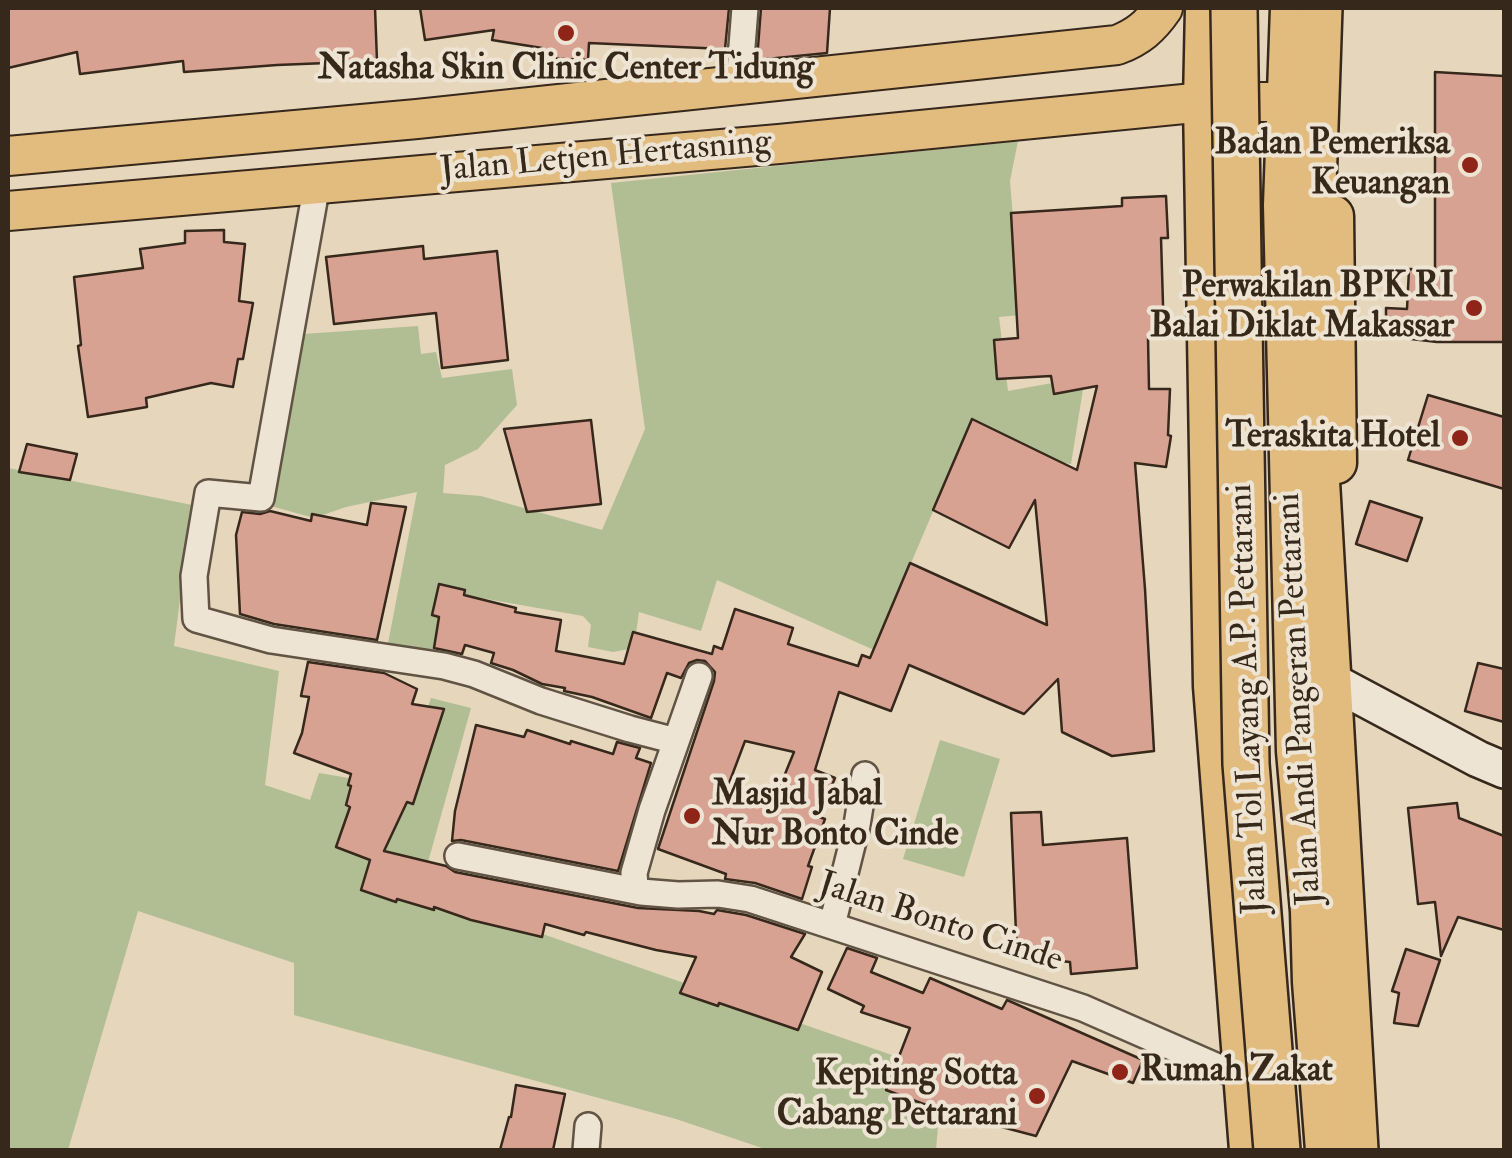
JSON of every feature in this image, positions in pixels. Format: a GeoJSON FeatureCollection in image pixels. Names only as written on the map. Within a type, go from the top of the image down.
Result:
{"type":"FeatureCollection","features":[{"type":"Feature","properties":{"kind":"highway"},"geometry":{"type":"LineString","coordinates":[[1206,8],[1204,102],[1214,686],[1244,1079],[1258,1142]]}},
{"type":"Feature","properties":{"kind":"highway","name":"Jalan Tol Layang A.P. Pettarani"},"geometry":{"type":"LineString","coordinates":[[1234,8],[1246,764],[1258,1142]]}},
{"type":"Feature","properties":{"kind":"highway","name":"Jalan Andi Pangeran Pettarani"},"geometry":{"type":"LineString","coordinates":[[1291,8],[1284,220],[1297,751],[1313,982],[1335,1140]]}},
{"type":"Feature","properties":{"kind":"highway"},"geometry":{"type":"LineString","coordinates":[[1319,8],[1308,334],[1335,1140]]}},
{"type":"Feature","properties":{"kind":"highway","name":"Jalan Andi Pangeran Pettarani"},"geometry":{"type":"LineString","coordinates":[[1335,8],[1332,274],[1341,686],[1373,1150]]}},
{"type":"Feature","properties":{"kind":"highway"},"geometry":{"type":"LineString","coordinates":[[1238,997],[1260,1024],[1276,1029],[1297,1023],[1313,982]]}},
{"type":"Feature","properties":{"kind":"highway"},"geometry":{"type":"LineString","coordinates":[[1258,1142],[1258,1098],[1269,1086],[1285,1082],[1300,1084],[1309,1093],[1335,1140]]}},
{"type":"Feature","properties":{"kind":"main road","name":"Jalan Letjen Hertasning"},"geometry":{"type":"LineString","coordinates":[[8,156],[592,102],[1117,45],[1138,37],[1163,8]]}},
{"type":"Feature","properties":{"kind":"main road","name":"Jalan Letjen Hertasning"},"geometry":{"type":"LineString","coordinates":[[8,210],[779,144],[1204,102],[1286,102]]}},
{"type":"Feature","properties":{"kind":"main road"},"geometry":{"type":"LineString","coordinates":[[1341,686],[1504,770]]}},
{"type":"Feature","properties":{"kind":"street"},"geometry":{"type":"LineString","coordinates":[[739,84],[745,8]]}},
{"type":"Feature","properties":{"kind":"street"},"geometry":{"type":"LineString","coordinates":[[317,184],[262,498],[208,493],[194,576],[196,619],[272,640],[444,666],[528,697],[676,740]]}},
{"type":"Feature","properties":{"kind":"street"},"geometry":{"type":"LineString","coordinates":[[641,892],[635,886],[634,873],[698,676]]}},
{"type":"Feature","properties":{"kind":"street"},"geometry":{"type":"LineString","coordinates":[[832,925],[858,825],[865,775]]}},
{"type":"Feature","properties":{"kind":"street","name":"Jalan Bonto Cinde"},"geometry":{"type":"LineString","coordinates":[[458,856],[641,892],[740,898],[1083,1008],[1244,1079]]}},
{"type":"Feature","properties":{"kind":"green space"},"geometry":{"type":"Polygon","coordinates":[[[1018,141],[1010,181],[1021,315],[999,317],[1008,391],[1085,377],[1071,464],[1059,462],[972,420],[874,650],[717,580],[701,631],[639,612],[634,648],[613,652],[588,647],[591,625],[583,616],[447,592],[435,666],[385,659],[417,492],[314,518],[271,506],[304,334],[418,326],[421,354],[436,352],[442,378],[512,369],[517,405],[478,449],[445,465],[443,493],[481,496],[602,530],[645,429],[611,183],[1018,141]]]}},
{"type":"Feature","properties":{"kind":"green space"},"geometry":{"type":"Polygon","coordinates":[[[8,468],[192,505],[174,646],[279,671],[265,785],[310,800],[319,773],[402,787],[431,698],[471,708],[418,898],[508,922],[912,1062],[951,1095],[938,1126],[936,1150],[768,1150],[676,1119],[294,1015],[294,963],[138,911],[68,1150],[8,1150],[8,468]]]}},
{"type":"Feature","properties":{"kind":"green space"},"geometry":{"type":"Polygon","coordinates":[[[940,740],[1000,759],[964,877],[903,859],[940,740]]]}},
{"type":"Feature","properties":{"kind":"building"},"geometry":{"type":"Polygon","coordinates":[[[8,8],[375,8],[377,61],[184,72],[183,61],[80,74],[77,52],[8,68],[8,8]]]}},
{"type":"Feature","properties":{"kind":"building"},"geometry":{"type":"Polygon","coordinates":[[[420,8],[729,8],[725,49],[589,43],[588,60],[541,58],[542,48],[492,40],[494,30],[425,40],[420,8]]]}},
{"type":"Feature","properties":{"kind":"building"},"geometry":{"type":"Polygon","coordinates":[[[761,8],[830,8],[827,53],[757,60],[761,8]]]}},
{"type":"Feature","properties":{"kind":"building"},"geometry":{"type":"Polygon","coordinates":[[[1435,72],[1504,76],[1504,342],[1437,342],[1386,336],[1386,308],[1407,309],[1409,269],[1435,270],[1435,72]]]}},
{"type":"Feature","properties":{"kind":"building"},"geometry":{"type":"Polygon","coordinates":[[[1166,196],[1168,238],[1161,238],[1164,337],[1148,338],[1149,389],[1170,389],[1171,436],[1166,467],[1135,463],[1154,751],[1112,756],[1062,732],[1058,679],[1024,714],[909,665],[891,711],[839,692],[815,770],[835,778],[819,817],[825,819],[808,866],[812,867],[802,899],[755,883],[725,879],[726,874],[658,849],[714,681],[715,672],[705,661],[689,663],[681,678],[667,673],[651,718],[564,691],[565,688],[542,684],[491,663],[494,653],[465,645],[462,654],[434,648],[439,617],[432,615],[439,584],[465,590],[464,595],[516,608],[515,612],[561,620],[556,651],[624,664],[633,632],[712,654],[714,646],[722,649],[735,609],[793,628],[788,644],[858,666],[862,655],[870,658],[910,563],[1047,625],[1035,500],[1009,548],[933,510],[972,419],[1077,470],[1097,386],[1054,394],[1051,376],[997,379],[994,340],[1018,338],[1011,213],[1122,206],[1122,198],[1166,196]],[[745,741],[728,786],[774,801],[794,752],[745,741]]]}},
{"type":"Feature","properties":{"kind":"building"},"geometry":{"type":"Polygon","coordinates":[[[224,230],[224,242],[245,244],[239,301],[253,303],[243,359],[238,359],[233,387],[211,383],[146,398],[147,407],[88,417],[74,277],[143,268],[140,249],[185,243],[185,231],[224,230]]]}},
{"type":"Feature","properties":{"kind":"building"},"geometry":{"type":"Polygon","coordinates":[[[423,246],[424,259],[497,251],[508,360],[442,368],[436,313],[334,324],[326,257],[423,246]]]}},
{"type":"Feature","properties":{"kind":"building","name":"Teraskita Hotel"},"geometry":{"type":"Polygon","coordinates":[[[1428,395],[1504,417],[1504,489],[1408,460],[1428,395]]]}},
{"type":"Feature","properties":{"kind":"building"},"geometry":{"type":"Polygon","coordinates":[[[591,420],[601,504],[527,512],[504,429],[591,420]]]}},
{"type":"Feature","properties":{"kind":"building"},"geometry":{"type":"Polygon","coordinates":[[[27,444],[77,454],[70,480],[19,472],[27,444]]]}},
{"type":"Feature","properties":{"kind":"building"},"geometry":{"type":"Polygon","coordinates":[[[1370,501],[1422,518],[1407,561],[1356,544],[1370,501]]]}},
{"type":"Feature","properties":{"kind":"building"},"geometry":{"type":"Polygon","coordinates":[[[371,503],[406,507],[377,640],[274,624],[240,614],[236,535],[242,512],[270,511],[311,521],[312,514],[367,525],[371,503]]]}},
{"type":"Feature","properties":{"kind":"building"},"geometry":{"type":"Polygon","coordinates":[[[308,662],[384,673],[417,689],[412,704],[444,709],[413,804],[407,802],[384,851],[446,866],[455,872],[638,908],[714,914],[717,910],[746,915],[805,934],[791,957],[822,972],[798,1030],[680,993],[696,957],[545,924],[542,937],[361,890],[370,860],[336,847],[350,807],[346,805],[351,774],[294,753],[309,697],[301,696],[308,662]]]}},
{"type":"Feature","properties":{"kind":"building"},"geometry":{"type":"Polygon","coordinates":[[[1478,663],[1504,669],[1504,722],[1465,711],[1478,663]]]}},
{"type":"Feature","properties":{"kind":"building"},"geometry":{"type":"Polygon","coordinates":[[[476,725],[524,737],[527,730],[613,754],[617,742],[640,748],[636,758],[651,763],[618,871],[452,841],[455,811],[476,725]]]}},
{"type":"Feature","properties":{"kind":"building"},"geometry":{"type":"Polygon","coordinates":[[[1457,803],[1459,818],[1504,836],[1504,930],[1458,917],[1441,956],[1435,902],[1418,904],[1408,808],[1457,803]]]}},
{"type":"Feature","properties":{"kind":"building"},"geometry":{"type":"Polygon","coordinates":[[[1041,812],[1043,845],[1127,838],[1137,968],[1071,974],[1070,962],[1017,957],[1011,813],[1041,812]]]}},
{"type":"Feature","properties":{"kind":"building"},"geometry":{"type":"Polygon","coordinates":[[[847,948],[877,958],[871,972],[923,993],[930,978],[1002,1009],[1007,1000],[1143,1060],[1133,1083],[1072,1061],[1036,1136],[945,1112],[886,1090],[910,1028],[861,1012],[864,1006],[828,989],[847,948]]]}},
{"type":"Feature","properties":{"kind":"building"},"geometry":{"type":"Polygon","coordinates":[[[1406,949],[1440,960],[1418,1026],[1394,1023],[1399,993],[1392,991],[1406,949]]]}},
{"type":"Feature","properties":{"kind":"building"},"geometry":{"type":"Polygon","coordinates":[[[516,1085],[565,1094],[553,1150],[500,1150],[516,1085]]]}},
{"type":"Feature","properties":{"kind":"place","name":"Natasha Skin Clinic Center Tidung"},"geometry":{"type":"Point","coordinates":[566,33]}},
{"type":"Feature","properties":{"kind":"place","name":"Badan Pemeriksa Keuangan"},"geometry":{"type":"Point","coordinates":[1470,165]}},
{"type":"Feature","properties":{"kind":"place","name":"Perwakilan BPK RI Balai Diklat Makassar"},"geometry":{"type":"Point","coordinates":[1474,308]}},
{"type":"Feature","properties":{"kind":"place","name":"Teraskita Hotel"},"geometry":{"type":"Point","coordinates":[1460,438]}},
{"type":"Feature","properties":{"kind":"place","name":"Masjid Jabal Nur Bonto Cinde"},"geometry":{"type":"Point","coordinates":[692,816]}},
{"type":"Feature","properties":{"kind":"place","name":"Rumah Zakat"},"geometry":{"type":"Point","coordinates":[1120,1072]}},
{"type":"Feature","properties":{"kind":"place","name":"Kepiting Sotta Cabang Pettarani"},"geometry":{"type":"Point","coordinates":[1037,1096]}}]}
